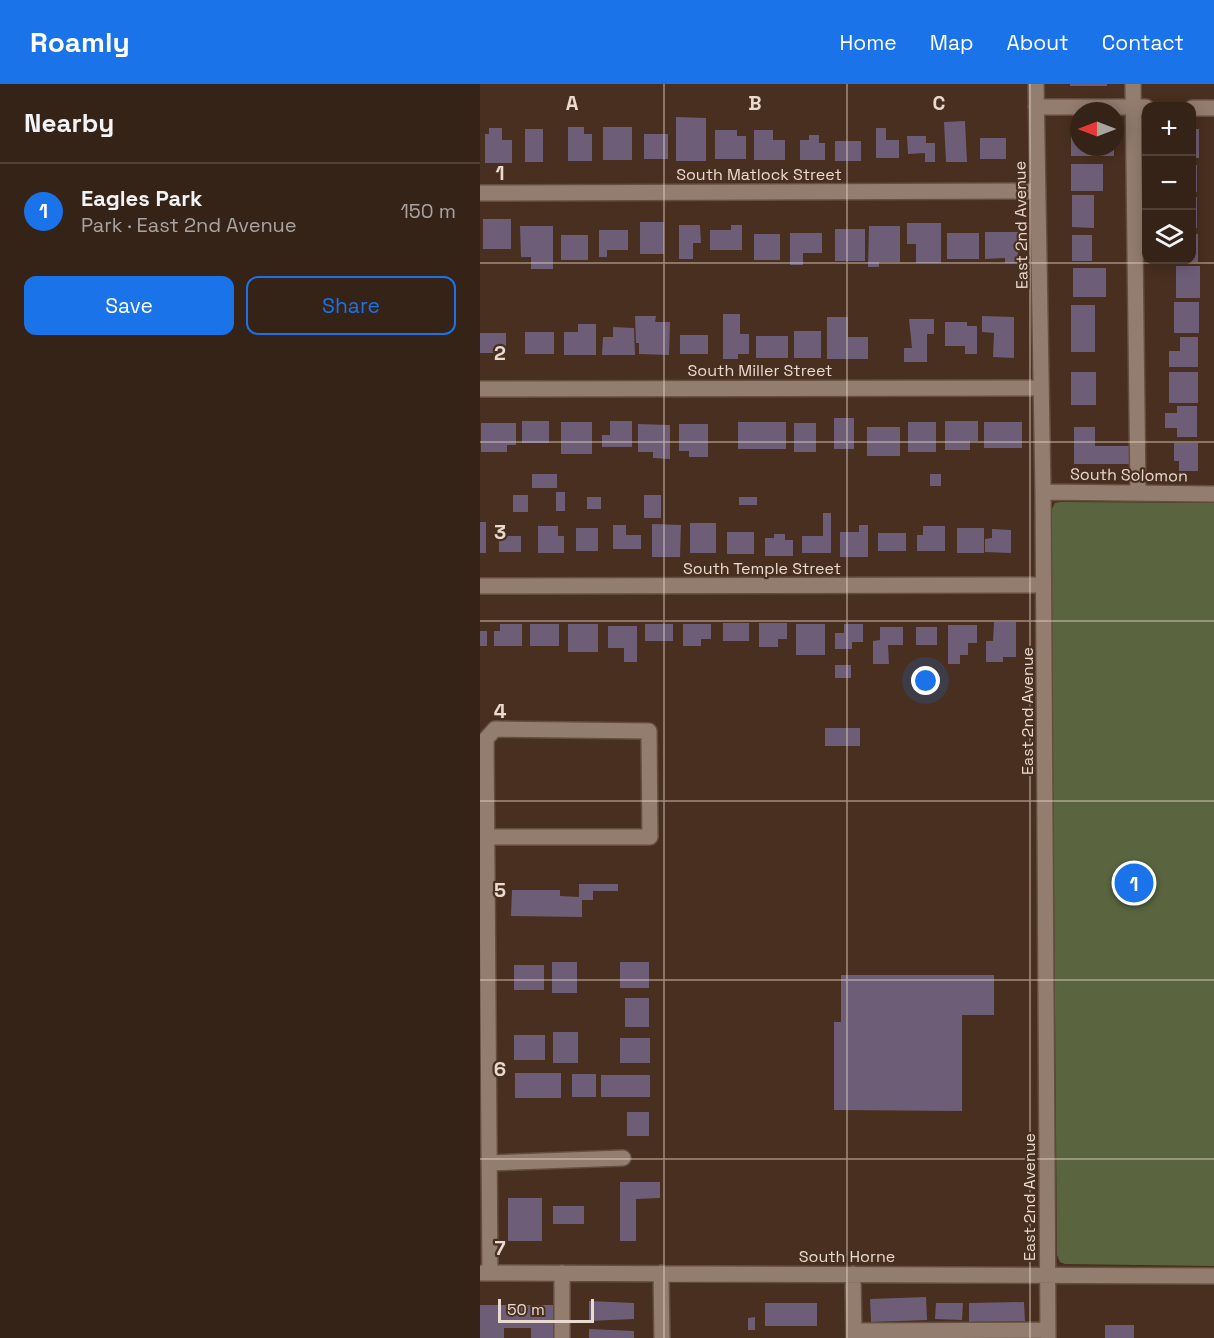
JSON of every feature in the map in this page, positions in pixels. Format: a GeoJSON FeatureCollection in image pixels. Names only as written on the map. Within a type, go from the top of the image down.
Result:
{"type":"FeatureCollection","features":[{"type":"Feature","properties":{"kind":"street","name":"East 2nd Avenue"},"geometry":{"type":"LineString","coordinates":[[1036,84],[1043,492],[1048,1334]]}},
{"type":"Feature","properties":{"kind":"street"},"geometry":{"type":"LineString","coordinates":[[1133,84],[1140,107],[1138,493]]}},
{"type":"Feature","properties":{"kind":"street"},"geometry":{"type":"LineString","coordinates":[[1036,107],[1140,107]]}},
{"type":"Feature","properties":{"kind":"street"},"geometry":{"type":"LineString","coordinates":[[1196,108],[1214,108]]}},
{"type":"Feature","properties":{"kind":"street","name":"South Matlock Street"},"geometry":{"type":"LineString","coordinates":[[480,193],[1038,191]]}},
{"type":"Feature","properties":{"kind":"street","name":"South Miller Street"},"geometry":{"type":"LineString","coordinates":[[480,388],[1041,388]]}},
{"type":"Feature","properties":{"kind":"street","name":"South Solomon"},"geometry":{"type":"LineString","coordinates":[[1043,492],[1214,494]]}},
{"type":"Feature","properties":{"kind":"street","name":"South Temple Street"},"geometry":{"type":"LineString","coordinates":[[480,586],[1043,585]]}},
{"type":"Feature","properties":{"kind":"street"},"geometry":{"type":"LineString","coordinates":[[485,1273],[489,1163],[484,1012],[483,869],[486,837],[483,801],[486,739],[495,729],[649,731],[650,837],[486,837]]}},
{"type":"Feature","properties":{"kind":"street"},"geometry":{"type":"LineString","coordinates":[[489,1163],[623,1158]]}},
{"type":"Feature","properties":{"kind":"street","name":"South Horne"},"geometry":{"type":"LineString","coordinates":[[485,1273],[1214,1276]]}},
{"type":"Feature","properties":{"kind":"street"},"geometry":{"type":"LineString","coordinates":[[562,1273],[562,1338]]}},
{"type":"Feature","properties":{"kind":"street"},"geometry":{"type":"LineString","coordinates":[[661,1273],[662,1338]]}},
{"type":"Feature","properties":{"kind":"street"},"geometry":{"type":"LineString","coordinates":[[853,1274],[854,1335],[1048,1334]]}},
{"type":"Feature","properties":{"kind":"green space"},"geometry":{"type":"Polygon","coordinates":[[[1055,503],[1214,503],[1214,1266],[1065,1264],[1060,1262],[1057,1255],[1051,511],[1055,503]]]}},
{"type":"Feature","properties":{"kind":"building"},"geometry":{"type":"Polygon","coordinates":[[[1070,84],[1107,84],[1107,86],[1070,86],[1070,84]]]}},
{"type":"Feature","properties":{"kind":"building"},"geometry":{"type":"Polygon","coordinates":[[[676,117],[706,118],[706,161],[676,161],[676,117]]]}},
{"type":"Feature","properties":{"kind":"building"},"geometry":{"type":"Polygon","coordinates":[[[965,121],[967,162],[946,162],[944,122],[965,121]]]}},
{"type":"Feature","properties":{"kind":"building"},"geometry":{"type":"Polygon","coordinates":[[[568,127],[584,127],[584,134],[592,134],[592,161],[568,161],[568,127]]]}},
{"type":"Feature","properties":{"kind":"building"},"geometry":{"type":"Polygon","coordinates":[[[603,127],[632,127],[632,160],[603,160],[603,127]]]}},
{"type":"Feature","properties":{"kind":"building"},"geometry":{"type":"Polygon","coordinates":[[[489,128],[502,128],[502,140],[512,140],[512,163],[485,163],[485,134],[489,134],[489,128]]]}},
{"type":"Feature","properties":{"kind":"building"},"geometry":{"type":"Polygon","coordinates":[[[876,128],[886,128],[886,140],[899,140],[899,158],[876,158],[876,128]]]}},
{"type":"Feature","properties":{"kind":"building"},"geometry":{"type":"Polygon","coordinates":[[[525,129],[543,129],[543,162],[525,162],[525,129]]]}},
{"type":"Feature","properties":{"kind":"building"},"geometry":{"type":"Polygon","coordinates":[[[1196,129],[1199,129],[1199,158],[1196,158],[1196,129]]]}},
{"type":"Feature","properties":{"kind":"building"},"geometry":{"type":"Polygon","coordinates":[[[715,130],[737,130],[737,136],[746,136],[746,159],[715,159],[715,130]]]}},
{"type":"Feature","properties":{"kind":"building"},"geometry":{"type":"Polygon","coordinates":[[[754,130],[773,130],[773,140],[785,140],[785,160],[754,160],[754,130]]]}},
{"type":"Feature","properties":{"kind":"building"},"geometry":{"type":"Polygon","coordinates":[[[644,134],[668,134],[668,159],[644,159],[644,134]]]}},
{"type":"Feature","properties":{"kind":"building"},"geometry":{"type":"Polygon","coordinates":[[[809,135],[819,135],[819,143],[825,143],[825,160],[800,160],[800,140],[809,140],[809,135]]]}},
{"type":"Feature","properties":{"kind":"building"},"geometry":{"type":"Polygon","coordinates":[[[907,136],[926,136],[926,143],[935,143],[935,162],[925,162],[925,153],[908,154],[907,136]]]}},
{"type":"Feature","properties":{"kind":"building"},"geometry":{"type":"Polygon","coordinates":[[[980,138],[1006,138],[1006,159],[980,159],[980,138]]]}},
{"type":"Feature","properties":{"kind":"building"},"geometry":{"type":"Polygon","coordinates":[[[835,141],[861,141],[861,161],[835,161],[835,141]]]}},
{"type":"Feature","properties":{"kind":"building"},"geometry":{"type":"Polygon","coordinates":[[[1071,164],[1103,164],[1103,191],[1071,191],[1071,164]]]}},
{"type":"Feature","properties":{"kind":"building"},"geometry":{"type":"Polygon","coordinates":[[[1196,165],[1197,165],[1196,192],[1196,165]]]}},
{"type":"Feature","properties":{"kind":"building"},"geometry":{"type":"Polygon","coordinates":[[[1072,195],[1094,195],[1094,228],[1072,227],[1072,195]]]}},
{"type":"Feature","properties":{"kind":"building"},"geometry":{"type":"Polygon","coordinates":[[[1196,197],[1197,197],[1196,228],[1196,197]]]}},
{"type":"Feature","properties":{"kind":"building"},"geometry":{"type":"Polygon","coordinates":[[[483,219],[511,219],[511,249],[483,249],[483,219]]]}},
{"type":"Feature","properties":{"kind":"building"},"geometry":{"type":"Polygon","coordinates":[[[640,222],[664,222],[664,254],[640,254],[640,222]]]}},
{"type":"Feature","properties":{"kind":"building"},"geometry":{"type":"Polygon","coordinates":[[[907,223],[941,223],[941,263],[916,263],[916,244],[907,244],[907,223]]]}},
{"type":"Feature","properties":{"kind":"building"},"geometry":{"type":"Polygon","coordinates":[[[679,225],[700,225],[701,243],[693,243],[693,259],[679,259],[679,225]]]}},
{"type":"Feature","properties":{"kind":"building"},"geometry":{"type":"Polygon","coordinates":[[[731,225],[742,225],[742,250],[710,250],[710,230],[731,230],[731,225]]]}},
{"type":"Feature","properties":{"kind":"building"},"geometry":{"type":"Polygon","coordinates":[[[520,226],[553,226],[553,269],[531,269],[531,257],[521,257],[520,226]]]}},
{"type":"Feature","properties":{"kind":"building"},"geometry":{"type":"Polygon","coordinates":[[[869,226],[900,226],[900,262],[879,262],[879,267],[868,267],[869,226]]]}},
{"type":"Feature","properties":{"kind":"building"},"geometry":{"type":"Polygon","coordinates":[[[835,229],[865,229],[865,261],[835,261],[835,229]]]}},
{"type":"Feature","properties":{"kind":"building"},"geometry":{"type":"Polygon","coordinates":[[[599,230],[628,230],[628,250],[607,250],[607,257],[599,257],[599,230]]]}},
{"type":"Feature","properties":{"kind":"building"},"geometry":{"type":"Polygon","coordinates":[[[985,232],[1018,232],[1018,263],[1005,263],[1005,258],[985,259],[985,232]]]}},
{"type":"Feature","properties":{"kind":"building"},"geometry":{"type":"Polygon","coordinates":[[[790,233],[822,233],[822,253],[803,253],[803,265],[790,265],[790,233]]]}},
{"type":"Feature","properties":{"kind":"building"},"geometry":{"type":"Polygon","coordinates":[[[947,233],[979,233],[979,259],[947,259],[947,233]]]}},
{"type":"Feature","properties":{"kind":"building"},"geometry":{"type":"Polygon","coordinates":[[[754,234],[780,234],[780,260],[754,260],[754,234]]]}},
{"type":"Feature","properties":{"kind":"building"},"geometry":{"type":"Polygon","coordinates":[[[1196,234],[1198,234],[1198,262],[1196,262],[1196,234]]]}},
{"type":"Feature","properties":{"kind":"building"},"geometry":{"type":"Polygon","coordinates":[[[561,235],[588,235],[588,260],[561,260],[561,235]]]}},
{"type":"Feature","properties":{"kind":"building"},"geometry":{"type":"Polygon","coordinates":[[[1072,235],[1092,235],[1092,261],[1072,261],[1072,235]]]}},
{"type":"Feature","properties":{"kind":"building"},"geometry":{"type":"Polygon","coordinates":[[[1176,266],[1200,266],[1200,298],[1176,298],[1176,266]]]}},
{"type":"Feature","properties":{"kind":"building"},"geometry":{"type":"Polygon","coordinates":[[[1073,268],[1106,268],[1106,297],[1073,297],[1073,268]]]}},
{"type":"Feature","properties":{"kind":"building"},"geometry":{"type":"Polygon","coordinates":[[[1174,302],[1199,302],[1199,333],[1174,333],[1174,302]]]}},
{"type":"Feature","properties":{"kind":"building"},"geometry":{"type":"Polygon","coordinates":[[[1071,305],[1095,305],[1095,352],[1071,352],[1071,305]]]}},
{"type":"Feature","properties":{"kind":"building"},"geometry":{"type":"Polygon","coordinates":[[[723,314],[740,314],[740,334],[749,334],[749,354],[738,354],[738,359],[723,359],[723,314]]]}},
{"type":"Feature","properties":{"kind":"building"},"geometry":{"type":"Polygon","coordinates":[[[635,316],[656,316],[655,322],[670,322],[669,355],[639,354],[639,343],[636,343],[635,316]]]}},
{"type":"Feature","properties":{"kind":"building"},"geometry":{"type":"Polygon","coordinates":[[[982,316],[1014,317],[1014,358],[993,357],[994,333],[982,332],[982,316]]]}},
{"type":"Feature","properties":{"kind":"building"},"geometry":{"type":"Polygon","coordinates":[[[827,317],[848,317],[848,337],[868,337],[868,359],[827,359],[827,317]]]}},
{"type":"Feature","properties":{"kind":"building"},"geometry":{"type":"Polygon","coordinates":[[[909,319],[934,319],[934,334],[927,334],[927,362],[904,362],[904,348],[912,348],[909,319]]]}},
{"type":"Feature","properties":{"kind":"building"},"geometry":{"type":"Polygon","coordinates":[[[945,322],[967,322],[967,326],[977,326],[977,354],[965,354],[965,346],[945,346],[945,322]]]}},
{"type":"Feature","properties":{"kind":"building"},"geometry":{"type":"Polygon","coordinates":[[[578,324],[596,324],[596,355],[564,355],[564,332],[578,332],[578,324]]]}},
{"type":"Feature","properties":{"kind":"building"},"geometry":{"type":"Polygon","coordinates":[[[613,327],[634,328],[635,355],[602,355],[603,337],[613,337],[613,327]]]}},
{"type":"Feature","properties":{"kind":"building"},"geometry":{"type":"Polygon","coordinates":[[[794,331],[821,331],[821,358],[794,358],[794,331]]]}},
{"type":"Feature","properties":{"kind":"building"},"geometry":{"type":"Polygon","coordinates":[[[525,332],[554,332],[554,354],[525,354],[525,332]]]}},
{"type":"Feature","properties":{"kind":"building"},"geometry":{"type":"Polygon","coordinates":[[[480,333],[506,333],[506,353],[480,353],[480,333]]]}},
{"type":"Feature","properties":{"kind":"building"},"geometry":{"type":"Polygon","coordinates":[[[680,335],[708,335],[708,354],[680,354],[680,335]]]}},
{"type":"Feature","properties":{"kind":"building"},"geometry":{"type":"Polygon","coordinates":[[[756,336],[788,336],[788,358],[756,358],[756,336]]]}},
{"type":"Feature","properties":{"kind":"building"},"geometry":{"type":"Polygon","coordinates":[[[1180,337],[1198,337],[1198,367],[1169,367],[1169,351],[1180,351],[1180,337]]]}},
{"type":"Feature","properties":{"kind":"building"},"geometry":{"type":"Polygon","coordinates":[[[1071,372],[1096,372],[1096,405],[1071,405],[1071,372]]]}},
{"type":"Feature","properties":{"kind":"building"},"geometry":{"type":"Polygon","coordinates":[[[1169,372],[1198,372],[1198,403],[1169,403],[1169,372]]]}},
{"type":"Feature","properties":{"kind":"building"},"geometry":{"type":"Polygon","coordinates":[[[1177,406],[1197,406],[1197,437],[1177,437],[1177,428],[1165,428],[1165,413],[1177,413],[1177,406]]]}},
{"type":"Feature","properties":{"kind":"building"},"geometry":{"type":"Polygon","coordinates":[[[834,418],[854,418],[854,449],[834,449],[834,418]]]}},
{"type":"Feature","properties":{"kind":"building"},"geometry":{"type":"Polygon","coordinates":[[[522,421],[549,421],[549,443],[522,443],[522,421]]]}},
{"type":"Feature","properties":{"kind":"building"},"geometry":{"type":"Polygon","coordinates":[[[610,421],[632,421],[632,447],[602,447],[602,435],[610,435],[610,421]]]}},
{"type":"Feature","properties":{"kind":"building"},"geometry":{"type":"Polygon","coordinates":[[[945,421],[978,421],[978,441],[970,441],[970,450],[945,450],[945,421]]]}},
{"type":"Feature","properties":{"kind":"building"},"geometry":{"type":"Polygon","coordinates":[[[561,422],[592,422],[592,454],[561,454],[561,422]]]}},
{"type":"Feature","properties":{"kind":"building"},"geometry":{"type":"Polygon","coordinates":[[[738,422],[786,422],[786,449],[738,449],[738,422]]]}},
{"type":"Feature","properties":{"kind":"building"},"geometry":{"type":"Polygon","coordinates":[[[908,422],[936,422],[936,452],[908,452],[908,422]]]}},
{"type":"Feature","properties":{"kind":"building"},"geometry":{"type":"Polygon","coordinates":[[[984,422],[1022,422],[1022,448],[984,448],[984,422]]]}},
{"type":"Feature","properties":{"kind":"building"},"geometry":{"type":"Polygon","coordinates":[[[481,423],[516,423],[516,445],[507,445],[507,452],[481,452],[481,423]]]}},
{"type":"Feature","properties":{"kind":"building"},"geometry":{"type":"Polygon","coordinates":[[[794,423],[816,423],[816,452],[794,452],[794,423]]]}},
{"type":"Feature","properties":{"kind":"building"},"geometry":{"type":"Polygon","coordinates":[[[638,424],[670,425],[670,459],[653,458],[653,452],[638,452],[638,424]]]}},
{"type":"Feature","properties":{"kind":"building"},"geometry":{"type":"Polygon","coordinates":[[[679,424],[708,424],[708,457],[689,457],[689,451],[679,451],[679,424]]]}},
{"type":"Feature","properties":{"kind":"building"},"geometry":{"type":"Polygon","coordinates":[[[867,427],[900,427],[900,456],[867,456],[867,427]]]}},
{"type":"Feature","properties":{"kind":"building"},"geometry":{"type":"Polygon","coordinates":[[[1074,427],[1095,427],[1095,446],[1130,446],[1130,464],[1074,464],[1074,427]]]}},
{"type":"Feature","properties":{"kind":"building"},"geometry":{"type":"Polygon","coordinates":[[[1174,443],[1198,443],[1198,471],[1179,471],[1179,461],[1174,461],[1174,443]]]}},
{"type":"Feature","properties":{"kind":"building"},"geometry":{"type":"Polygon","coordinates":[[[532,474],[557,474],[557,488],[532,488],[532,474]]]}},
{"type":"Feature","properties":{"kind":"building"},"geometry":{"type":"Polygon","coordinates":[[[930,474],[941,474],[941,486],[930,486],[930,474]]]}},
{"type":"Feature","properties":{"kind":"building"},"geometry":{"type":"Polygon","coordinates":[[[556,492],[565,492],[565,511],[556,511],[556,492]]]}},
{"type":"Feature","properties":{"kind":"building"},"geometry":{"type":"Polygon","coordinates":[[[513,495],[528,495],[528,512],[513,512],[513,495]]]}},
{"type":"Feature","properties":{"kind":"building"},"geometry":{"type":"Polygon","coordinates":[[[644,495],[661,495],[661,518],[644,518],[644,495]]]}},
{"type":"Feature","properties":{"kind":"building"},"geometry":{"type":"Polygon","coordinates":[[[587,497],[601,497],[601,509],[587,509],[587,497]]]}},
{"type":"Feature","properties":{"kind":"building"},"geometry":{"type":"Polygon","coordinates":[[[739,497],[757,497],[757,505],[739,505],[739,497]]]}},
{"type":"Feature","properties":{"kind":"building"},"geometry":{"type":"Polygon","coordinates":[[[823,513],[831,513],[831,553],[802,553],[802,536],[823,536],[823,513]]]}},
{"type":"Feature","properties":{"kind":"building"},"geometry":{"type":"Polygon","coordinates":[[[480,522],[486,522],[486,553],[480,553],[480,522]]]}},
{"type":"Feature","properties":{"kind":"building"},"geometry":{"type":"Polygon","coordinates":[[[690,523],[716,523],[716,553],[690,553],[690,523]]]}},
{"type":"Feature","properties":{"kind":"building"},"geometry":{"type":"Polygon","coordinates":[[[652,524],[681,525],[680,557],[652,557],[652,524]]]}},
{"type":"Feature","properties":{"kind":"building"},"geometry":{"type":"Polygon","coordinates":[[[613,525],[626,525],[626,535],[641,535],[641,549],[613,549],[613,525]]]}},
{"type":"Feature","properties":{"kind":"building"},"geometry":{"type":"Polygon","coordinates":[[[859,525],[868,525],[868,557],[840,557],[840,532],[859,532],[859,525]]]}},
{"type":"Feature","properties":{"kind":"building"},"geometry":{"type":"Polygon","coordinates":[[[538,526],[558,526],[558,536],[564,536],[564,553],[538,553],[538,526]]]}},
{"type":"Feature","properties":{"kind":"building"},"geometry":{"type":"Polygon","coordinates":[[[923,526],[945,526],[945,551],[917,551],[917,535],[923,535],[923,526]]]}},
{"type":"Feature","properties":{"kind":"building"},"geometry":{"type":"Polygon","coordinates":[[[576,528],[598,528],[598,551],[576,551],[576,528]]]}},
{"type":"Feature","properties":{"kind":"building"},"geometry":{"type":"Polygon","coordinates":[[[957,528],[984,528],[984,553],[957,553],[957,528]]]}},
{"type":"Feature","properties":{"kind":"building"},"geometry":{"type":"Polygon","coordinates":[[[992,529],[1011,530],[1011,553],[985,552],[985,539],[992,538],[992,529]]]}},
{"type":"Feature","properties":{"kind":"building"},"geometry":{"type":"Polygon","coordinates":[[[727,532],[754,532],[754,554],[727,554],[727,532]]]}},
{"type":"Feature","properties":{"kind":"building"},"geometry":{"type":"Polygon","coordinates":[[[878,533],[906,533],[906,551],[878,551],[878,533]]]}},
{"type":"Feature","properties":{"kind":"building"},"geometry":{"type":"Polygon","coordinates":[[[774,534],[785,534],[785,540],[793,540],[793,556],[765,556],[765,538],[774,538],[774,534]]]}},
{"type":"Feature","properties":{"kind":"building"},"geometry":{"type":"Polygon","coordinates":[[[499,536],[521,536],[521,552],[499,552],[499,536]]]}},
{"type":"Feature","properties":{"kind":"building"},"geometry":{"type":"Polygon","coordinates":[[[994,622],[1016,622],[1016,657],[1003,657],[1003,662],[986,662],[986,641],[993,641],[994,622]]]}},
{"type":"Feature","properties":{"kind":"building"},"geometry":{"type":"Polygon","coordinates":[[[723,623],[749,623],[749,641],[723,641],[723,623]]]}},
{"type":"Feature","properties":{"kind":"building"},"geometry":{"type":"Polygon","coordinates":[[[759,623],[787,623],[787,639],[778,639],[778,647],[759,647],[759,623]]]}},
{"type":"Feature","properties":{"kind":"building"},"geometry":{"type":"Polygon","coordinates":[[[500,624],[522,624],[522,646],[494,646],[494,631],[500,631],[500,624]]]}},
{"type":"Feature","properties":{"kind":"building"},"geometry":{"type":"Polygon","coordinates":[[[530,624],[559,624],[559,646],[530,646],[530,624]]]}},
{"type":"Feature","properties":{"kind":"building"},"geometry":{"type":"Polygon","coordinates":[[[568,624],[598,624],[598,652],[568,652],[568,624]]]}},
{"type":"Feature","properties":{"kind":"building"},"geometry":{"type":"Polygon","coordinates":[[[645,624],[673,624],[673,641],[645,641],[645,624]]]}},
{"type":"Feature","properties":{"kind":"building"},"geometry":{"type":"Polygon","coordinates":[[[683,624],[711,624],[711,639],[701,639],[701,646],[683,646],[683,624]]]}},
{"type":"Feature","properties":{"kind":"building"},"geometry":{"type":"Polygon","coordinates":[[[796,624],[825,624],[825,655],[796,655],[796,624]]]}},
{"type":"Feature","properties":{"kind":"building"},"geometry":{"type":"Polygon","coordinates":[[[844,624],[863,624],[863,642],[852,642],[852,649],[835,649],[835,633],[844,633],[844,624]]]}},
{"type":"Feature","properties":{"kind":"building"},"geometry":{"type":"Polygon","coordinates":[[[948,625],[977,625],[977,643],[968,643],[968,655],[960,655],[960,664],[948,664],[948,625]]]}},
{"type":"Feature","properties":{"kind":"building"},"geometry":{"type":"Polygon","coordinates":[[[608,626],[637,626],[637,662],[624,662],[624,648],[608,648],[608,626]]]}},
{"type":"Feature","properties":{"kind":"building"},"geometry":{"type":"Polygon","coordinates":[[[880,627],[903,627],[903,645],[888,645],[889,664],[873,664],[873,641],[880,640],[880,627]]]}},
{"type":"Feature","properties":{"kind":"building"},"geometry":{"type":"Polygon","coordinates":[[[916,627],[937,627],[937,645],[916,645],[916,627]]]}},
{"type":"Feature","properties":{"kind":"building"},"geometry":{"type":"Polygon","coordinates":[[[480,631],[487,631],[487,646],[480,646],[480,631]]]}},
{"type":"Feature","properties":{"kind":"building"},"geometry":{"type":"Polygon","coordinates":[[[835,665],[851,665],[851,678],[835,678],[835,665]]]}},
{"type":"Feature","properties":{"kind":"building"},"geometry":{"type":"Polygon","coordinates":[[[825,728],[860,728],[860,746],[825,746],[825,728]]]}},
{"type":"Feature","properties":{"kind":"building"},"geometry":{"type":"Polygon","coordinates":[[[579,884],[618,884],[618,891],[593,891],[593,900],[582,900],[582,917],[511,916],[512,890],[560,890],[560,896],[579,897],[579,884]]]}},
{"type":"Feature","properties":{"kind":"building"},"geometry":{"type":"Polygon","coordinates":[[[552,962],[577,962],[577,993],[552,993],[552,962]]]}},
{"type":"Feature","properties":{"kind":"building"},"geometry":{"type":"Polygon","coordinates":[[[620,962],[649,962],[649,988],[620,988],[620,962]]]}},
{"type":"Feature","properties":{"kind":"building"},"geometry":{"type":"Polygon","coordinates":[[[514,965],[544,965],[544,990],[514,990],[514,965]]]}},
{"type":"Feature","properties":{"kind":"building"},"geometry":{"type":"Polygon","coordinates":[[[841,975],[994,975],[994,1015],[962,1015],[962,1111],[834,1110],[834,1022],[841,1022],[841,975]]]}},
{"type":"Feature","properties":{"kind":"building"},"geometry":{"type":"Polygon","coordinates":[[[625,998],[649,998],[649,1027],[625,1027],[625,998]]]}},
{"type":"Feature","properties":{"kind":"building"},"geometry":{"type":"Polygon","coordinates":[[[553,1032],[578,1032],[578,1063],[553,1063],[553,1032]]]}},
{"type":"Feature","properties":{"kind":"building"},"geometry":{"type":"Polygon","coordinates":[[[514,1035],[545,1035],[545,1060],[514,1060],[514,1035]]]}},
{"type":"Feature","properties":{"kind":"building"},"geometry":{"type":"Polygon","coordinates":[[[620,1038],[650,1038],[650,1063],[620,1063],[620,1038]]]}},
{"type":"Feature","properties":{"kind":"building"},"geometry":{"type":"Polygon","coordinates":[[[515,1073],[561,1073],[561,1098],[515,1098],[515,1073]]]}},
{"type":"Feature","properties":{"kind":"building"},"geometry":{"type":"Polygon","coordinates":[[[572,1074],[596,1074],[596,1097],[572,1097],[572,1074]]]}},
{"type":"Feature","properties":{"kind":"building"},"geometry":{"type":"Polygon","coordinates":[[[601,1075],[650,1075],[650,1097],[601,1097],[601,1075]]]}},
{"type":"Feature","properties":{"kind":"building"},"geometry":{"type":"Polygon","coordinates":[[[627,1112],[649,1112],[649,1136],[627,1136],[627,1112]]]}},
{"type":"Feature","properties":{"kind":"building"},"geometry":{"type":"Polygon","coordinates":[[[620,1182],[660,1182],[660,1198],[636,1199],[636,1241],[620,1241],[620,1182]]]}},
{"type":"Feature","properties":{"kind":"building"},"geometry":{"type":"Polygon","coordinates":[[[508,1198],[542,1198],[542,1241],[508,1241],[508,1198]]]}},
{"type":"Feature","properties":{"kind":"building"},"geometry":{"type":"Polygon","coordinates":[[[553,1206],[584,1206],[584,1224],[553,1224],[553,1206]]]}},
{"type":"Feature","properties":{"kind":"building"},"geometry":{"type":"Polygon","coordinates":[[[926,1297],[927,1320],[871,1322],[870,1299],[926,1297]]]}},
{"type":"Feature","properties":{"kind":"building"},"geometry":{"type":"Polygon","coordinates":[[[589,1301],[634,1303],[634,1319],[589,1321],[589,1301]]]}},
{"type":"Feature","properties":{"kind":"building"},"geometry":{"type":"Polygon","coordinates":[[[1024,1302],[1025,1321],[969,1322],[969,1303],[1024,1302]]]}},
{"type":"Feature","properties":{"kind":"building"},"geometry":{"type":"Polygon","coordinates":[[[765,1303],[817,1303],[817,1326],[765,1326],[765,1303]]]}},
{"type":"Feature","properties":{"kind":"building"},"geometry":{"type":"Polygon","coordinates":[[[936,1303],[963,1303],[962,1320],[935,1319],[936,1303]]]}},
{"type":"Feature","properties":{"kind":"building"},"geometry":{"type":"Polygon","coordinates":[[[480,1305],[559,1305],[559,1338],[531,1338],[531,1328],[504,1328],[504,1338],[480,1338],[480,1305]]]}},
{"type":"Feature","properties":{"kind":"building"},"geometry":{"type":"Polygon","coordinates":[[[755,1317],[755,1330],[748,1330],[748,1318],[755,1317]]]}},
{"type":"Feature","properties":{"kind":"building"},"geometry":{"type":"Polygon","coordinates":[[[1105,1325],[1134,1325],[1134,1338],[1105,1338],[1105,1325]]]}},
{"type":"Feature","properties":{"kind":"building"},"geometry":{"type":"Polygon","coordinates":[[[589,1329],[634,1331],[634,1338],[589,1338],[589,1329]]]}},
{"type":"Feature","properties":{"kind":"place","name":"Eagles Park"},"geometry":{"type":"Point","coordinates":[1134,883]}}]}
